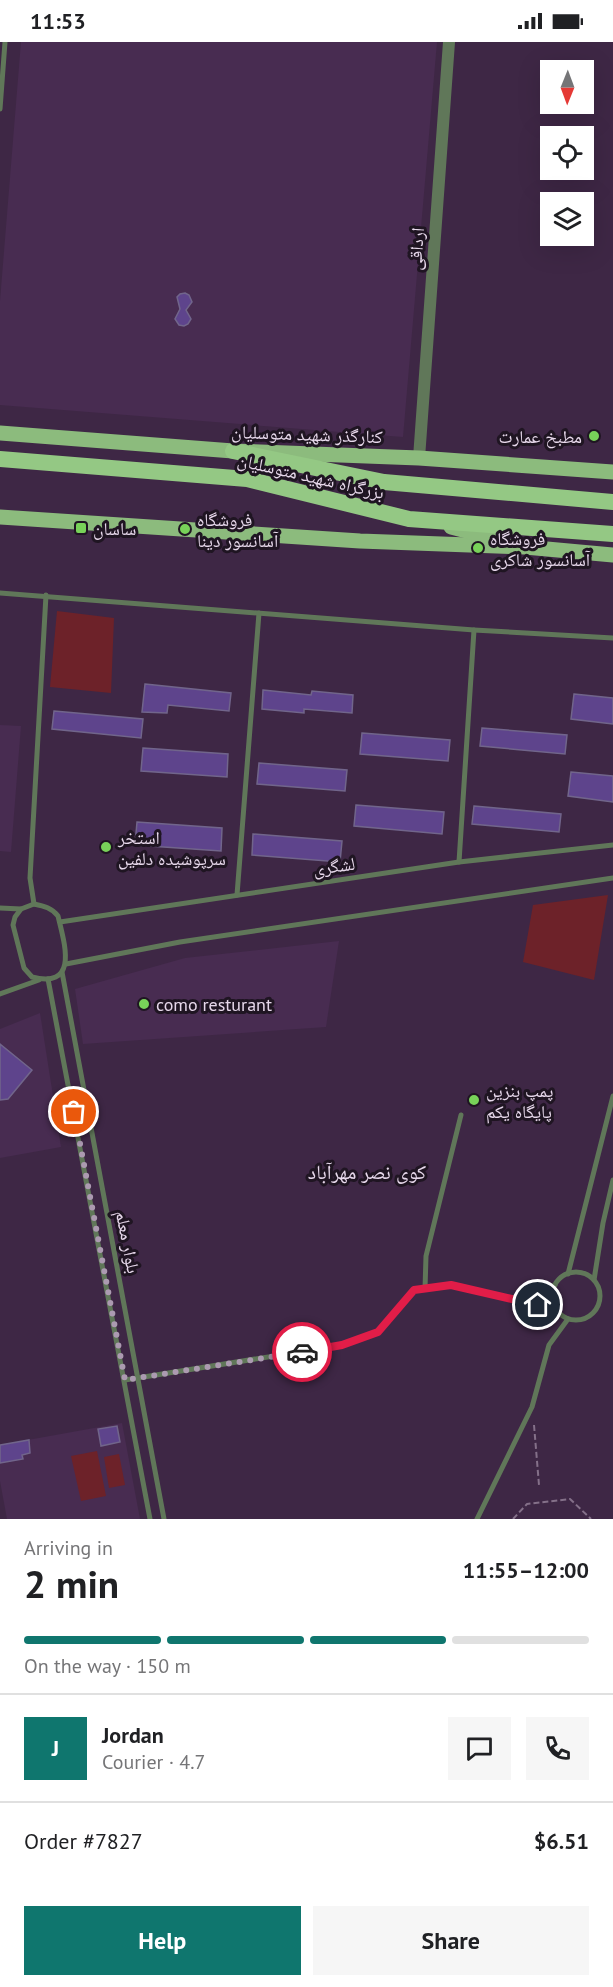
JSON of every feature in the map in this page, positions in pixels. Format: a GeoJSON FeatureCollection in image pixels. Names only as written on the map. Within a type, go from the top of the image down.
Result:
{"type":"FeatureCollection","features":[{"type":"Feature","properties":{"kind":"highway","name":"بزرگراه شهید متوسلیان"},"geometry":{"type":"LineString","coordinates":[[233,451],[384,482],[613,502]]}},
{"type":"Feature","properties":{"kind":"highway","name":"بزرگراه شهید متوسلیان"},"geometry":{"type":"LineString","coordinates":[[0,459],[247,479],[409,519],[613,534]]}},
{"type":"Feature","properties":{"kind":"main road","name":"کنارگذر شهید متوسلیان"},"geometry":{"type":"LineString","coordinates":[[0,433],[233,451],[419,458],[613,472]]}},
{"type":"Feature","properties":{"kind":"main road"},"geometry":{"type":"LineString","coordinates":[[0,517],[360,541],[525,547],[613,555]]}},
{"type":"Feature","properties":{"kind":"main road"},"geometry":{"type":"LineString","coordinates":[[425,520],[525,547]]}},
{"type":"Feature","properties":{"kind":"street","name":"ارداقی"},"geometry":{"type":"LineString","coordinates":[[419,458],[449,42]]}},
{"type":"Feature","properties":{"kind":"lane"},"geometry":{"type":"LineString","coordinates":[[0,109],[5,42]]}},
{"type":"Feature","properties":{"kind":"lane"},"geometry":{"type":"LineString","coordinates":[[0,593],[474,630],[613,638]]}},
{"type":"Feature","properties":{"kind":"lane"},"geometry":{"type":"LineString","coordinates":[[34,904],[30,878],[46,596]]}},
{"type":"Feature","properties":{"kind":"lane"},"geometry":{"type":"LineString","coordinates":[[237,895],[259,613]]}},
{"type":"Feature","properties":{"kind":"lane"},"geometry":{"type":"LineString","coordinates":[[459,862],[474,630]]}},
{"type":"Feature","properties":{"kind":"lane","name":"لشگری"},"geometry":{"type":"LineString","coordinates":[[60,922],[459,862],[613,845]]}},
{"type":"Feature","properties":{"kind":"lane"},"geometry":{"type":"LineString","coordinates":[[66,964],[180,942],[613,878]]}},
{"type":"Feature","properties":{"kind":"lane"},"geometry":{"type":"LineString","coordinates":[[0,908],[21,909],[34,904],[55,911],[60,922],[67,957],[62,972],[48,979],[40,979],[32,977],[24,968],[13,925],[21,909]]}},
{"type":"Feature","properties":{"kind":"lane","name":"بلوار معلم"},"geometry":{"type":"LineString","coordinates":[[62,972],[164,1519]]}},
{"type":"Feature","properties":{"kind":"lane"},"geometry":{"type":"LineString","coordinates":[[0,994],[40,979]]}},
{"type":"Feature","properties":{"kind":"lane","name":"بلوار معلم"},"geometry":{"type":"LineString","coordinates":[[48,979],[150,1519]]}},
{"type":"Feature","properties":{"kind":"lane"},"geometry":{"type":"LineString","coordinates":[[520,1300],[555,1285],[568,1274],[613,1096]]}},
{"type":"Feature","properties":{"kind":"lane"},"geometry":{"type":"LineString","coordinates":[[425,1288],[426,1256],[461,1115]]}},
{"type":"Feature","properties":{"kind":"lane"},"geometry":{"type":"LineString","coordinates":[[125,1380],[342,1345],[378,1332],[414,1290],[425,1288],[451,1285],[556,1310],[568,1319],[584,1319],[596,1309],[599,1294],[594,1280],[613,1180]]}},
{"type":"Feature","properties":{"kind":"lane"},"geometry":{"type":"LineString","coordinates":[[568,1274],[582,1274],[594,1280]]}},
{"type":"Feature","properties":{"kind":"lane"},"geometry":{"type":"LineString","coordinates":[[555,1285],[552,1297],[556,1310]]}},
{"type":"Feature","properties":{"kind":"lane"},"geometry":{"type":"LineString","coordinates":[[477,1519],[532,1407],[549,1345],[568,1319]]}},
{"type":"Feature","properties":{"kind":"path"},"geometry":{"type":"LineString","coordinates":[[532,1407],[539,1485]]}},
{"type":"Feature","properties":{"kind":"path"},"geometry":{"type":"LineString","coordinates":[[513,1519],[527,1504],[570,1499],[591,1519]]}},
{"type":"Feature","properties":{"kind":"shaded area"},"geometry":{"type":"Polygon","coordinates":[[[21,42],[437,42],[403,437],[0,405],[0,301],[21,42]]]}},
{"type":"Feature","properties":{"kind":"shaded area"},"geometry":{"type":"Polygon","coordinates":[[[57,611],[114,618],[111,693],[50,687],[57,611]]]}},
{"type":"Feature","properties":{"kind":"shaded area"},"geometry":{"type":"Polygon","coordinates":[[[0,725],[21,726],[11,852],[0,851],[0,725]]]}},
{"type":"Feature","properties":{"kind":"shaded area"},"geometry":{"type":"Polygon","coordinates":[[[608,895],[594,980],[523,962],[533,905],[608,895]]]}},
{"type":"Feature","properties":{"kind":"shaded area"},"geometry":{"type":"Polygon","coordinates":[[[339,941],[326,1027],[83,1044],[75,989],[185,958],[339,941]]]}},
{"type":"Feature","properties":{"kind":"shaded area"},"geometry":{"type":"Polygon","coordinates":[[[40,1013],[61,1147],[0,1158],[0,1029],[40,1013]]]}},
{"type":"Feature","properties":{"kind":"shaded area"},"geometry":{"type":"Polygon","coordinates":[[[122,1423],[140,1519],[7,1519],[0,1481],[0,1445],[122,1423]]]}},
{"type":"Feature","properties":{"kind":"shaded area"},"geometry":{"type":"Polygon","coordinates":[[[97,1451],[106,1496],[81,1501],[71,1456],[97,1451]]]}},
{"type":"Feature","properties":{"kind":"shaded area"},"geometry":{"type":"Polygon","coordinates":[[[119,1454],[125,1485],[109,1488],[104,1457],[119,1454]]]}},
{"type":"Feature","properties":{"kind":"building"},"geometry":{"type":"Polygon","coordinates":[[[185,293],[189,295],[192,302],[186,310],[191,319],[184,326],[179,325],[175,319],[180,309],[177,297],[185,293]]]}},
{"type":"Feature","properties":{"kind":"building"},"geometry":{"type":"Polygon","coordinates":[[[145,684],[231,693],[229,711],[168,705],[167,713],[142,712],[145,684]]]}},
{"type":"Feature","properties":{"kind":"building"},"geometry":{"type":"Polygon","coordinates":[[[263,690],[311,695],[312,691],[353,695],[352,713],[304,709],[304,713],[262,709],[263,690]]]}},
{"type":"Feature","properties":{"kind":"building"},"geometry":{"type":"Polygon","coordinates":[[[574,694],[613,698],[613,724],[571,719],[574,694]]]}},
{"type":"Feature","properties":{"kind":"building"},"geometry":{"type":"Polygon","coordinates":[[[54,711],[143,719],[141,738],[52,729],[54,711]]]}},
{"type":"Feature","properties":{"kind":"building"},"geometry":{"type":"Polygon","coordinates":[[[482,728],[567,735],[565,754],[480,746],[482,728]]]}},
{"type":"Feature","properties":{"kind":"building"},"geometry":{"type":"Polygon","coordinates":[[[362,733],[450,740],[448,761],[360,754],[362,733]]]}},
{"type":"Feature","properties":{"kind":"building"},"geometry":{"type":"Polygon","coordinates":[[[143,748],[228,754],[227,777],[141,771],[143,748]]]}},
{"type":"Feature","properties":{"kind":"building"},"geometry":{"type":"Polygon","coordinates":[[[259,763],[347,770],[345,791],[257,784],[259,763]]]}},
{"type":"Feature","properties":{"kind":"building"},"geometry":{"type":"Polygon","coordinates":[[[571,772],[613,776],[613,802],[568,796],[571,772]]]}},
{"type":"Feature","properties":{"kind":"building"},"geometry":{"type":"Polygon","coordinates":[[[356,805],[444,812],[442,834],[354,826],[356,805]]]}},
{"type":"Feature","properties":{"kind":"building"},"geometry":{"type":"Polygon","coordinates":[[[474,806],[561,814],[559,832],[472,824],[474,806]]]}},
{"type":"Feature","properties":{"kind":"building"},"geometry":{"type":"Polygon","coordinates":[[[137,822],[222,828],[221,851],[135,845],[137,822]]]}},
{"type":"Feature","properties":{"kind":"building"},"geometry":{"type":"Polygon","coordinates":[[[253,834],[342,841],[340,862],[252,855],[253,834]]]}},
{"type":"Feature","properties":{"kind":"building"},"geometry":{"type":"Polygon","coordinates":[[[0,1044],[32,1070],[8,1099],[0,1100],[0,1044]]]}},
{"type":"Feature","properties":{"kind":"building"},"geometry":{"type":"Polygon","coordinates":[[[117,1426],[120,1442],[101,1446],[98,1429],[117,1426]]]}},
{"type":"Feature","properties":{"kind":"building"},"geometry":{"type":"Polygon","coordinates":[[[29,1440],[30,1453],[22,1455],[23,1459],[0,1463],[0,1445],[29,1440]]]}},
{"type":"Feature","properties":{"kind":"way so far"},"geometry":{"type":"LineString","coordinates":[[74,1112],[125,1380],[302,1352]]}},
{"type":"Feature","properties":{"kind":"place","name":"مطبخ عمارت"},"geometry":{"type":"Point","coordinates":[594,436]}},
{"type":"Feature","properties":{"kind":"place","name":"ساسان"},"geometry":{"type":"Point","coordinates":[81,528]}},
{"type":"Feature","properties":{"kind":"place","name":"فروشگاه آسانسور دینا"},"geometry":{"type":"Point","coordinates":[185,529]}},
{"type":"Feature","properties":{"kind":"place","name":"فروشگاه آسانسور شاکری"},"geometry":{"type":"Point","coordinates":[478,548]}},
{"type":"Feature","properties":{"kind":"place","name":"استخر سرپوشیده دلفین"},"geometry":{"type":"Point","coordinates":[106,847]}},
{"type":"Feature","properties":{"kind":"place","name":"como resturant"},"geometry":{"type":"Point","coordinates":[144,1004]}},
{"type":"Feature","properties":{"kind":"place","name":"پمپ بنزين پايگاه يكم"},"geometry":{"type":"Point","coordinates":[474,1100]}},
{"type":"Feature","properties":{"kind":"district","name":"کوی نصر مهرآباد"},"geometry":{"type":"Point","coordinates":[367,1172]}},
{"type":"Feature","properties":{"kind":"route"},"geometry":{"type":"LineString","coordinates":[[302,1352],[342,1345],[378,1332],[414,1290],[451,1285],[538,1305]]}}]}
